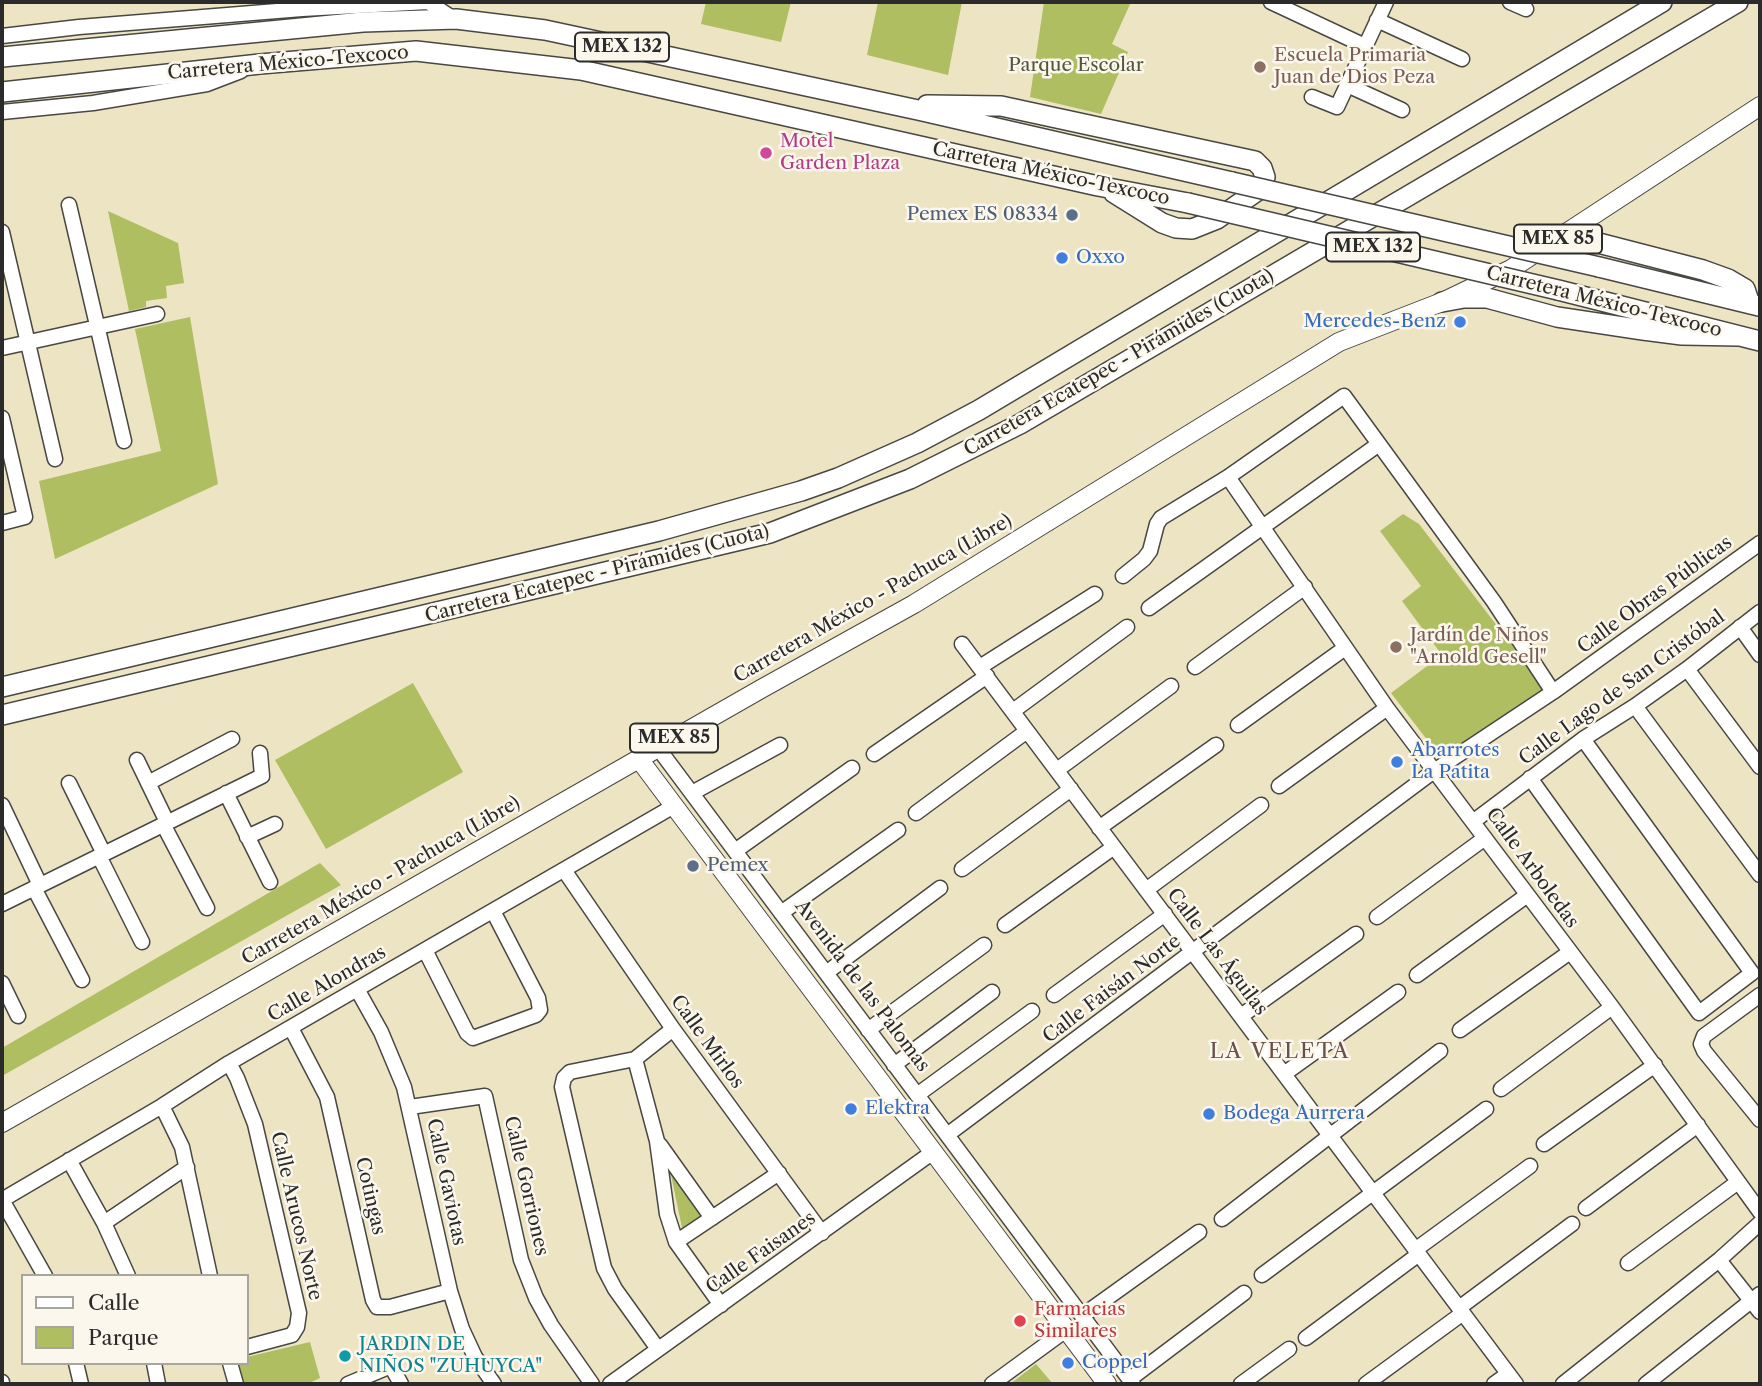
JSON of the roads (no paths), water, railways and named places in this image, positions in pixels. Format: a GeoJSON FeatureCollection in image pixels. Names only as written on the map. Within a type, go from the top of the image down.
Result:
{"type":"FeatureCollection","features":[{"type":"Feature","properties":{"kind":"highway","name":"Carretera Ecatepec - Pirámides (Cuota)"},"geometry":{"type":"LineString","coordinates":[[2,687],[659,531],[838,478],[918,443],[979,411],[1662,2]]}},
{"type":"Feature","properties":{"kind":"highway","name":"Carretera Ecatepec - Pirámides (Cuota)"},"geometry":{"type":"LineString","coordinates":[[2,715],[770,533],[911,479],[1020,424],[1738,2]]}},
{"type":"Feature","properties":{"kind":"highway","name":"Carretera México-Texcoco"},"geometry":{"type":"LineString","coordinates":[[2,57],[182,37],[363,22],[456,19],[545,30],[1232,182],[1755,305]]}},
{"type":"Feature","properties":{"kind":"highway","name":"Carretera México-Texcoco"},"geometry":{"type":"LineString","coordinates":[[2,92],[261,64],[416,51],[581,70],[1188,204],[1558,290],[1760,341]]}},
{"type":"Feature","properties":{"kind":"highway"},"geometry":{"type":"LineString","coordinates":[[901,107],[957,104],[1001,106],[1250,160],[1259,164],[1265,177],[1260,189],[1217,219],[1192,229],[1176,228],[1162,223],[1104,187]]}},
{"type":"Feature","properties":{"kind":"highway"},"geometry":{"type":"LineString","coordinates":[[1568,233],[1728,279],[1745,289],[1755,305]]}},
{"type":"Feature","properties":{"kind":"highway"},"geometry":{"type":"LineString","coordinates":[[1442,302],[1487,298],[1557,317],[1643,330],[1682,335],[1739,336]]}},
{"type":"Feature","properties":{"kind":"main road","name":"Carretera México - Pachuca (Libre)"},"geometry":{"type":"LineString","coordinates":[[2,1124],[914,604],[1339,342],[1442,302],[1511,269],[1760,106]]}},
{"type":"Feature","properties":{"kind":"main road"},"geometry":{"type":"LineString","coordinates":[[639,759],[1107,1384]]}},
{"type":"Feature","properties":{"kind":"street"},"geometry":{"type":"LineString","coordinates":[[2,36],[305,5],[428,2],[456,19]]}},
{"type":"Feature","properties":{"kind":"street"},"geometry":{"type":"LineString","coordinates":[[1271,2],[1296,7],[1365,46]]}},
{"type":"Feature","properties":{"kind":"street"},"geometry":{"type":"LineString","coordinates":[[1312,97],[1337,107],[1386,2]]}},
{"type":"Feature","properties":{"kind":"street"},"geometry":{"type":"LineString","coordinates":[[1510,2],[1526,9]]}},
{"type":"Feature","properties":{"kind":"street"},"geometry":{"type":"LineString","coordinates":[[1377,20],[1462,60]]}},
{"type":"Feature","properties":{"kind":"street"},"geometry":{"type":"LineString","coordinates":[[2,112],[93,103],[206,84],[261,64]]}},
{"type":"Feature","properties":{"kind":"street"},"geometry":{"type":"LineString","coordinates":[[1348,85],[1402,110]]}},
{"type":"Feature","properties":{"kind":"street"},"geometry":{"type":"LineString","coordinates":[[69,205],[124,441]]}},
{"type":"Feature","properties":{"kind":"street"},"geometry":{"type":"LineString","coordinates":[[2,232],[55,460]]}},
{"type":"Feature","properties":{"kind":"street"},"geometry":{"type":"LineString","coordinates":[[2,348],[157,314]]}},
{"type":"Feature","properties":{"kind":"street"},"geometry":{"type":"LineString","coordinates":[[1123,576],[1150,551],[1161,518],[1228,477],[1344,397],[1494,602],[1553,692]]}},
{"type":"Feature","properties":{"kind":"street"},"geometry":{"type":"LineString","coordinates":[[2,418],[7,465],[25,517],[2,523]]}},
{"type":"Feature","properties":{"kind":"street"},"geometry":{"type":"LineString","coordinates":[[1149,608],[1379,444]]}},
{"type":"Feature","properties":{"kind":"street","name":"Calle Arboledas"},"geometry":{"type":"LineString","coordinates":[[1228,477],[1267,524],[1305,587],[1387,708],[1655,1065],[1760,1212]]}},
{"type":"Feature","properties":{"kind":"street","name":"Calle Obras Públicas"},"geometry":{"type":"LineString","coordinates":[[1434,771],[1553,692],[1760,543]]}},
{"type":"Feature","properties":{"kind":"street"},"geometry":{"type":"LineString","coordinates":[[1195,667],[1305,587]]}},
{"type":"Feature","properties":{"kind":"street"},"geometry":{"type":"LineString","coordinates":[[874,754],[983,672],[1095,594]]}},
{"type":"Feature","properties":{"kind":"street","name":"Calle Lago de San Cristóbal"},"geometry":{"type":"LineString","coordinates":[[1474,821],[1583,739],[1687,669],[1760,612]]}},
{"type":"Feature","properties":{"kind":"street"},"geometry":{"type":"LineString","coordinates":[[1013,711],[1127,627]]}},
{"type":"Feature","properties":{"kind":"street"},"geometry":{"type":"LineString","coordinates":[[1740,627],[1760,655]]}},
{"type":"Feature","properties":{"kind":"street","name":"Calle Las Águilas"},"geometry":{"type":"LineString","coordinates":[[962,644],[1512,1379]]}},
{"type":"Feature","properties":{"kind":"street"},"geometry":{"type":"LineString","coordinates":[[1238,725],[1345,648]]}},
{"type":"Feature","properties":{"kind":"street"},"geometry":{"type":"LineString","coordinates":[[1687,669],[1760,767]]}},
{"type":"Feature","properties":{"kind":"street"},"geometry":{"type":"LineString","coordinates":[[1056,770],[1171,686]]}},
{"type":"Feature","properties":{"kind":"street"},"geometry":{"type":"LineString","coordinates":[[1635,706],[1760,875]]}},
{"type":"Feature","properties":{"kind":"street"},"geometry":{"type":"LineString","coordinates":[[1279,786],[1387,708]]}},
{"type":"Feature","properties":{"kind":"street"},"geometry":{"type":"LineString","coordinates":[[916,813],[1027,731]]}},
{"type":"Feature","properties":{"kind":"street"},"geometry":{"type":"LineString","coordinates":[[148,783],[232,739]]}},
{"type":"Feature","properties":{"kind":"street"},"geometry":{"type":"LineString","coordinates":[[1530,778],[1699,1013],[1752,973],[1583,739]]}},
{"type":"Feature","properties":{"kind":"street"},"geometry":{"type":"LineString","coordinates":[[692,793],[780,745]]}},
{"type":"Feature","properties":{"kind":"street"},"geometry":{"type":"LineString","coordinates":[[1100,828],[1216,745]]}},
{"type":"Feature","properties":{"kind":"street","name":"Avenida de las Palomas"},"geometry":{"type":"LineString","coordinates":[[658,748],[1131,1382]]}},
{"type":"Feature","properties":{"kind":"street"},"geometry":{"type":"LineString","coordinates":[[2,904],[262,776],[260,753]]}},
{"type":"Feature","properties":{"kind":"street"},"geometry":{"type":"LineString","coordinates":[[137,760],[206,908]]}},
{"type":"Feature","properties":{"kind":"street"},"geometry":{"type":"LineString","coordinates":[[735,851],[852,768]]}},
{"type":"Feature","properties":{"kind":"street","name":"Calle Faisán Norte"},"geometry":{"type":"LineString","coordinates":[[947,1135],[1434,771]]}},
{"type":"Feature","properties":{"kind":"street"},"geometry":{"type":"LineString","coordinates":[[69,783],[142,942]]}},
{"type":"Feature","properties":{"kind":"street"},"geometry":{"type":"LineString","coordinates":[[962,869],[1070,789]]}},
{"type":"Feature","properties":{"kind":"street"},"geometry":{"type":"LineString","coordinates":[[226,793],[270,882]]}},
{"type":"Feature","properties":{"kind":"street"},"geometry":{"type":"LineString","coordinates":[[2,805],[37,887],[82,980]]}},
{"type":"Feature","properties":{"kind":"street"},"geometry":{"type":"LineString","coordinates":[[1146,890],[1261,805]]}},
{"type":"Feature","properties":{"kind":"street","name":"Calle Alondras"},"geometry":{"type":"LineString","coordinates":[[2,1200],[162,1106],[229,1063],[674,806]]}},
{"type":"Feature","properties":{"kind":"street"},"geometry":{"type":"LineString","coordinates":[[247,837],[275,824]]}},
{"type":"Feature","properties":{"kind":"street"},"geometry":{"type":"LineString","coordinates":[[781,913],[898,830]]}},
{"type":"Feature","properties":{"kind":"street"},"geometry":{"type":"LineString","coordinates":[[1377,917],[1485,838]]}},
{"type":"Feature","properties":{"kind":"street"},"geometry":{"type":"LineString","coordinates":[[1005,925],[1114,847]]}},
{"type":"Feature","properties":{"kind":"street","name":"Calle Mirlos"},"geometry":{"type":"LineString","coordinates":[[564,870],[673,1029],[822,1233]]}},
{"type":"Feature","properties":{"kind":"street"},"geometry":{"type":"LineString","coordinates":[[826,973],[940,888]]}},
{"type":"Feature","properties":{"kind":"street"},"geometry":{"type":"LineString","coordinates":[[1418,975],[1526,896]]}},
{"type":"Feature","properties":{"kind":"street"},"geometry":{"type":"LineString","coordinates":[[425,950],[467,1033],[473,1038],[536,1015],[540,1010],[538,998],[493,911]]}},
{"type":"Feature","properties":{"kind":"street"},"geometry":{"type":"LineString","coordinates":[[1054,995],[1165,914]]}},
{"type":"Feature","properties":{"kind":"street"},"geometry":{"type":"LineString","coordinates":[[1241,1016],[1356,934]]}},
{"type":"Feature","properties":{"kind":"street"},"geometry":{"type":"LineString","coordinates":[[868,1030],[984,945]]}},
{"type":"Feature","properties":{"kind":"street"},"geometry":{"type":"LineString","coordinates":[[1460,1030],[1570,952]]}},
{"type":"Feature","properties":{"kind":"street"},"geometry":{"type":"LineString","coordinates":[[2,983],[18,1016]]}},
{"type":"Feature","properties":{"kind":"street","name":"Calle Gaviotas"},"geometry":{"type":"LineString","coordinates":[[357,989],[393,1056],[410,1107],[450,1291],[462,1329],[475,1357],[494,1384]]}},
{"type":"Feature","properties":{"kind":"street"},"geometry":{"type":"LineString","coordinates":[[894,1065],[992,992]]}},
{"type":"Feature","properties":{"kind":"street"},"geometry":{"type":"LineString","coordinates":[[1284,1074],[1398,992]]}},
{"type":"Feature","properties":{"kind":"street"},"geometry":{"type":"LineString","coordinates":[[1760,996],[1704,1036],[1701,1044],[1760,1120]]}},
{"type":"Feature","properties":{"kind":"street"},"geometry":{"type":"LineString","coordinates":[[1501,1089],[1612,1007]]}},
{"type":"Feature","properties":{"kind":"street"},"geometry":{"type":"LineString","coordinates":[[917,1095],[1032,1011]]}},
{"type":"Feature","properties":{"kind":"street","name":"Cotingas"},"geometry":{"type":"LineString","coordinates":[[290,1028],[327,1097],[373,1300],[377,1307],[390,1307],[450,1291]]}},
{"type":"Feature","properties":{"kind":"street"},"geometry":{"type":"LineString","coordinates":[[658,1349],[615,1289],[604,1268],[562,1087],[564,1078],[570,1072],[635,1059],[673,1029]]}},
{"type":"Feature","properties":{"kind":"street"},"geometry":{"type":"LineString","coordinates":[[1222,1219],[1440,1051]]}},
{"type":"Feature","properties":{"kind":"street"},"geometry":{"type":"LineString","coordinates":[[635,1059],[657,1141],[667,1214],[676,1242],[721,1305]]}},
{"type":"Feature","properties":{"kind":"street","name":"Calle Arucos Norte"},"geometry":{"type":"LineString","coordinates":[[229,1063],[255,1124],[299,1313],[297,1327],[292,1335],[248,1347]]}},
{"type":"Feature","properties":{"kind":"street"},"geometry":{"type":"LineString","coordinates":[[1544,1144],[1655,1065]]}},
{"type":"Feature","properties":{"kind":"street","name":"Calle Gorriones"},"geometry":{"type":"LineString","coordinates":[[410,1107],[485,1096],[521,1260],[536,1298],[551,1325],[592,1384]]}},
{"type":"Feature","properties":{"kind":"street"},"geometry":{"type":"LineString","coordinates":[[162,1106],[182,1147],[211,1274]]}},
{"type":"Feature","properties":{"kind":"street"},"geometry":{"type":"LineString","coordinates":[[1262,1275],[1486,1109]]}},
{"type":"Feature","properties":{"kind":"street"},"geometry":{"type":"LineString","coordinates":[[1586,1208],[1698,1125]]}},
{"type":"Feature","properties":{"kind":"street"},"geometry":{"type":"LineString","coordinates":[[657,1141],[712,1218]]}},
{"type":"Feature","properties":{"kind":"street","name":"Calle Faisanes"},"geometry":{"type":"LineString","coordinates":[[610,1384],[933,1152]]}},
{"type":"Feature","properties":{"kind":"street"},"geometry":{"type":"LineString","coordinates":[[69,1160],[104,1223],[127,1274]]}},
{"type":"Feature","properties":{"kind":"street"},"geometry":{"type":"LineString","coordinates":[[1306,1338],[1530,1166]]}},
{"type":"Feature","properties":{"kind":"street"},"geometry":{"type":"LineString","coordinates":[[104,1223],[187,1167]]}},
{"type":"Feature","properties":{"kind":"street"},"geometry":{"type":"LineString","coordinates":[[676,1242],[779,1173]]}},
{"type":"Feature","properties":{"kind":"street"},"geometry":{"type":"LineString","coordinates":[[1628,1263],[1738,1182]]}},
{"type":"Feature","properties":{"kind":"street"},"geometry":{"type":"LineString","coordinates":[[2,1200],[44,1274]]}},
{"type":"Feature","properties":{"kind":"street"},"geometry":{"type":"LineString","coordinates":[[1563,1384],[1719,1260],[1760,1223]]}},
{"type":"Feature","properties":{"kind":"street"},"geometry":{"type":"LineString","coordinates":[[1366,1384],[1572,1224]]}},
{"type":"Feature","properties":{"kind":"street"},"geometry":{"type":"LineString","coordinates":[[1082,1317],[1199,1232]]}},
{"type":"Feature","properties":{"kind":"street"},"geometry":{"type":"LineString","coordinates":[[1646,1384],[1757,1302],[1719,1260]]}},
{"type":"Feature","properties":{"kind":"street"},"geometry":{"type":"LineString","coordinates":[[1131,1382],[1244,1293]]}},
{"type":"Feature","properties":{"kind":"street"},"geometry":{"type":"LineString","coordinates":[[992,1384],[1066,1329]]}},
{"type":"Feature","properties":{"kind":"street"},"geometry":{"type":"LineString","coordinates":[[1241,1384],[1289,1349]]}},
{"type":"Feature","properties":{"kind":"street"},"geometry":{"type":"LineString","coordinates":[[76,1365],[81,1384]]}},
{"type":"Feature","properties":{"kind":"street"},"geometry":{"type":"LineString","coordinates":[[154,1365],[158,1384]]}},
{"type":"Feature","properties":{"kind":"street"},"geometry":{"type":"LineString","coordinates":[[231,1365],[236,1384]]}},
{"type":"Feature","properties":{"kind":"street"},"geometry":{"type":"LineString","coordinates":[[348,1384],[391,1366],[401,1384]]}},
{"type":"Feature","properties":{"kind":"street"},"geometry":{"type":"LineString","coordinates":[[1493,1384],[1512,1379]]}},
{"type":"Feature","properties":{"kind":"place","name":"Escuela Primaria Juan de Dios Peza"},"geometry":{"type":"Point","coordinates":[1260,67]}},
{"type":"Feature","properties":{"kind":"place","name":"Motel Garden Plaza"},"geometry":{"type":"Point","coordinates":[766,153]}},
{"type":"Feature","properties":{"kind":"place","name":"Pemex ES 08334"},"geometry":{"type":"Point","coordinates":[1072,215]}},
{"type":"Feature","properties":{"kind":"place","name":"Oxxo"},"geometry":{"type":"Point","coordinates":[1062,258]}},
{"type":"Feature","properties":{"kind":"place","name":"Mercedes-Benz"},"geometry":{"type":"Point","coordinates":[1460,322]}},
{"type":"Feature","properties":{"kind":"place","name":"Jardín de Niños \"Arnold Gesell\""},"geometry":{"type":"Point","coordinates":[1396,647]}},
{"type":"Feature","properties":{"kind":"place","name":"Abarrotes La Patita"},"geometry":{"type":"Point","coordinates":[1397,762]}},
{"type":"Feature","properties":{"kind":"place","name":"Pemex"},"geometry":{"type":"Point","coordinates":[693,866]}},
{"type":"Feature","properties":{"kind":"place","name":"Elektra"},"geometry":{"type":"Point","coordinates":[851,1109]}},
{"type":"Feature","properties":{"kind":"place","name":"Bodega Aurrera"},"geometry":{"type":"Point","coordinates":[1209,1114]}},
{"type":"Feature","properties":{"kind":"place","name":"Farmacias Similares"},"geometry":{"type":"Point","coordinates":[1020,1321]}},
{"type":"Feature","properties":{"kind":"place","name":"JARDIN DE NIÑOS \"ZUHUYCA\""},"geometry":{"type":"Point","coordinates":[345,1356]}},
{"type":"Feature","properties":{"kind":"place","name":"Coppel"},"geometry":{"type":"Point","coordinates":[1068,1363]}},
{"type":"Feature","properties":{"kind":"district","name":"LA VELETA"},"geometry":{"type":"Point","coordinates":[1280,1052]}},
{"type":"Feature","properties":{"kind":"park label","name":"Parque Escolar"},"geometry":{"type":"Point","coordinates":[1076,66]}}]}
